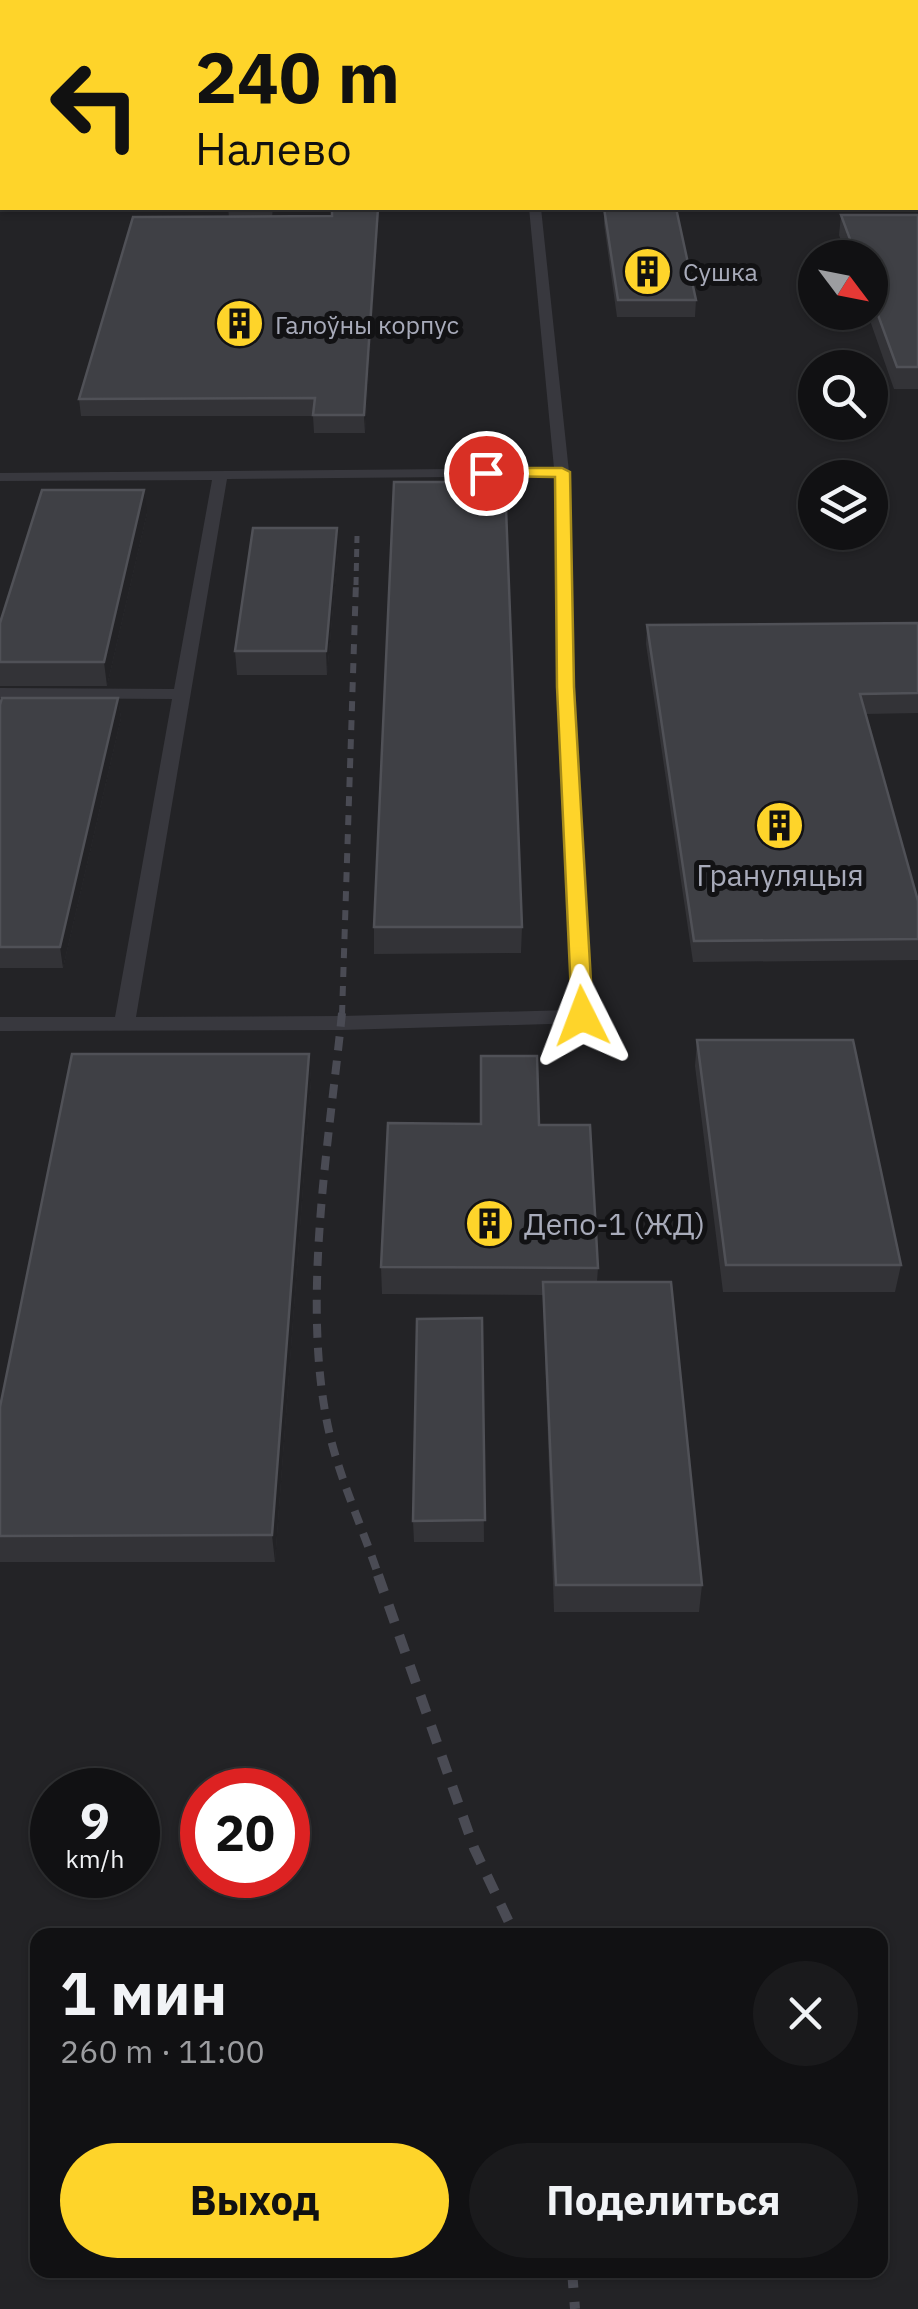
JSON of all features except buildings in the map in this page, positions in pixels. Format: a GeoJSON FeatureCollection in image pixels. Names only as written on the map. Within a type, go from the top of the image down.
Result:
{"type":"FeatureCollection","features":[{"type":"Feature","properties":{"kind":"lane"},"geometry":{"type":"LineString","coordinates":[[0,1024],[582,1016],[566,687],[562,472],[535,210]]}},
{"type":"Feature","properties":{"kind":"lane"},"geometry":{"type":"LineString","coordinates":[[0,477],[562,472]]}},
{"type":"Feature","properties":{"kind":"lane"},"geometry":{"type":"LineString","coordinates":[[124,1024],[220,475]]}},
{"type":"Feature","properties":{"kind":"lane"},"geometry":{"type":"LineString","coordinates":[[0,692],[182,694]]}},
{"type":"Feature","properties":{"kind":"shaded area"},"geometry":{"type":"Polygon","coordinates":[[[0,210],[918,210],[918,2309],[0,2309],[0,210]]]}},
{"type":"Feature","properties":{"kind":"railway"},"geometry":{"type":"LineString","coordinates":[[356,585],[357,536]]}},
{"type":"Feature","properties":{"kind":"railway"},"geometry":{"type":"LineString","coordinates":[[342,1015],[356,582]]}},
{"type":"Feature","properties":{"kind":"railway"},"geometry":{"type":"LineString","coordinates":[[342,1013],[324,1172],[317,1337],[331,1440],[379,1577]]}},
{"type":"Feature","properties":{"kind":"railway"},"geometry":{"type":"LineString","coordinates":[[378,1575],[474,1848],[512,1928]]}},
{"type":"Feature","properties":{"kind":"railway"},"geometry":{"type":"LineString","coordinates":[[573,2278],[575,2309]]}},
{"type":"Feature","properties":{"kind":"place","name":"Сушка"},"geometry":{"type":"Point","coordinates":[648,271]}},
{"type":"Feature","properties":{"kind":"place","name":"Галоўны корпус"},"geometry":{"type":"Point","coordinates":[240,324]}},
{"type":"Feature","properties":{"kind":"place","name":"Грануляцыя"},"geometry":{"type":"Point","coordinates":[780,825]}},
{"type":"Feature","properties":{"kind":"place","name":"Депо-1 (ЖД)"},"geometry":{"type":"Point","coordinates":[489,1223]}},
{"type":"Feature","properties":{"kind":"route"},"geometry":{"type":"LineString","coordinates":[[486,473],[562,472],[566,687],[582,1016]]}}]}
